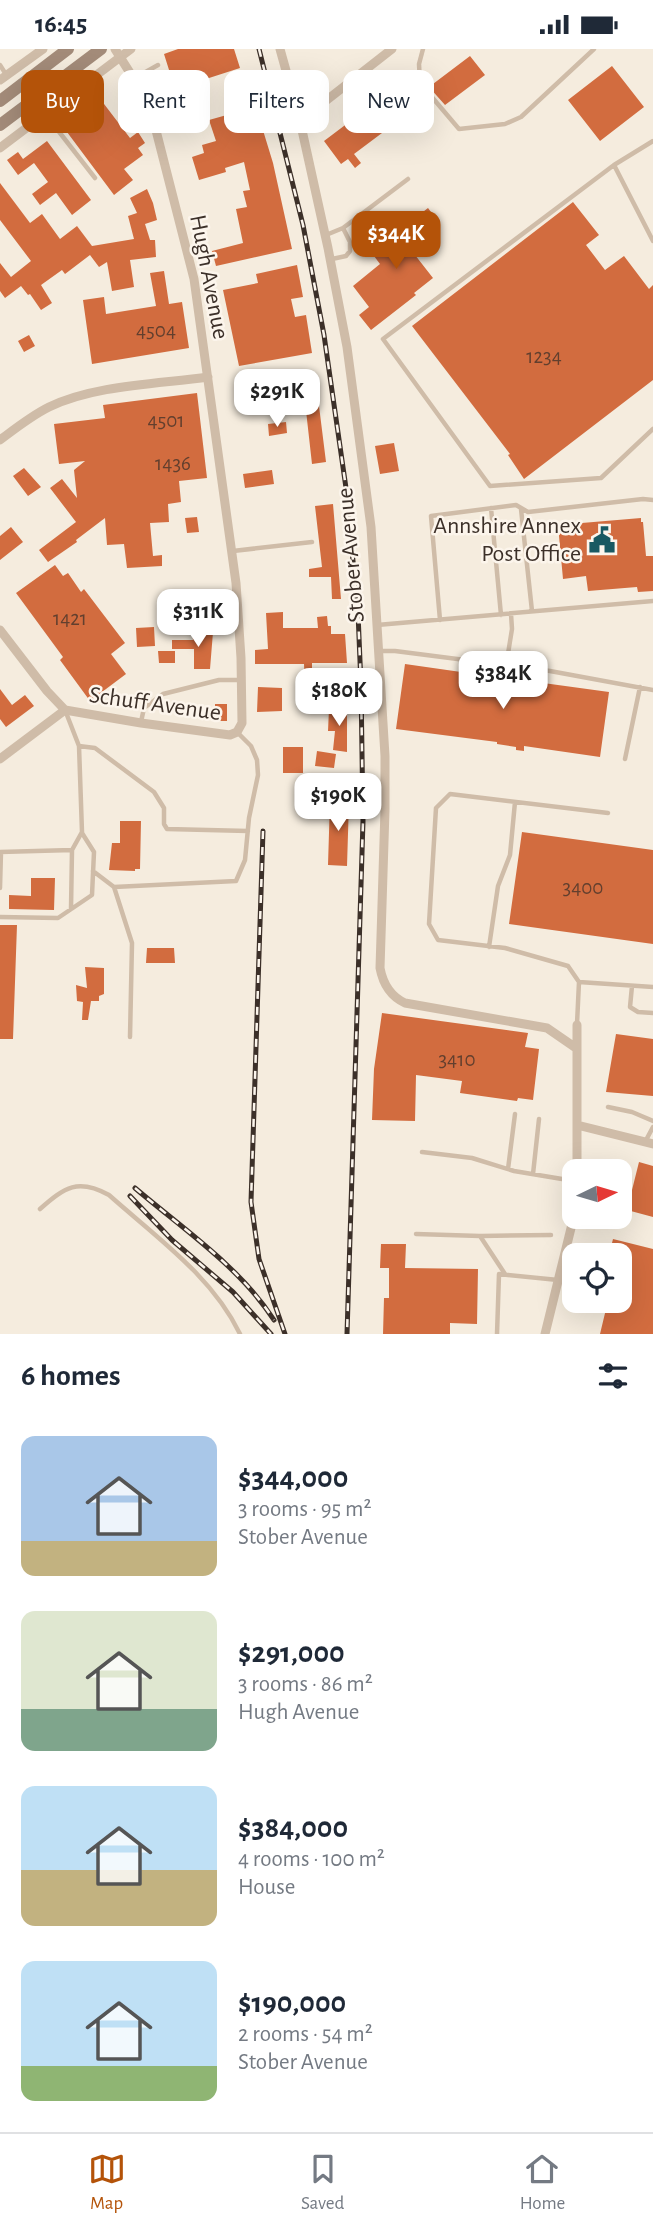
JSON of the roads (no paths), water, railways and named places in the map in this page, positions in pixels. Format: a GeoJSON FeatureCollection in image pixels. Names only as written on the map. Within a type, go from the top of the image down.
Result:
{"type":"FeatureCollection","features":[{"type":"Feature","properties":{"kind":"main road"},"geometry":{"type":"LineString","coordinates":[[0,101],[68,49]]}},
{"type":"Feature","properties":{"kind":"main road"},"geometry":{"type":"LineString","coordinates":[[0,125],[101,49]]}},
{"type":"Feature","properties":{"kind":"street"},"geometry":{"type":"LineString","coordinates":[[3,78],[43,49]]}},
{"type":"Feature","properties":{"kind":"street"},"geometry":{"type":"LineString","coordinates":[[98,70],[118,53],[131,49]]}},
{"type":"Feature","properties":{"kind":"street","name":"Stober Avenue"},"geometry":{"type":"LineString","coordinates":[[280,49],[286,70]]}},
{"type":"Feature","properties":{"kind":"street"},"geometry":{"type":"LineString","coordinates":[[366,70],[392,49]]}},
{"type":"Feature","properties":{"kind":"street","name":"Hugh Avenue"},"geometry":{"type":"LineString","coordinates":[[118,53],[128,70]]}},
{"type":"Feature","properties":{"kind":"street"},"geometry":{"type":"LineString","coordinates":[[329,99],[343,88]]}},
{"type":"Feature","properties":{"kind":"street"},"geometry":{"type":"LineString","coordinates":[[0,148],[21,132]]}},
{"type":"Feature","properties":{"kind":"street","name":"Hugh Avenue"},"geometry":{"type":"LineString","coordinates":[[157,133],[194,279],[232,551],[242,680],[242,723],[237,732]]}},
{"type":"Feature","properties":{"kind":"street","name":"Stober Avenue"},"geometry":{"type":"LineString","coordinates":[[303,133],[347,347],[369,513],[386,810],[380,968],[382,979],[395,999],[405,1003],[547,1028],[576,1048]]}},
{"type":"Feature","properties":{"kind":"street"},"geometry":{"type":"LineString","coordinates":[[0,440],[42,412],[82,395],[208,377]]}},
{"type":"Feature","properties":{"kind":"street"},"geometry":{"type":"LineString","coordinates":[[0,629],[47,691],[65,710]]}},
{"type":"Feature","properties":{"kind":"street","name":"Schuff Avenue"},"geometry":{"type":"LineString","coordinates":[[0,759],[65,710],[202,732],[230,735],[237,732]]}},
{"type":"Feature","properties":{"kind":"street"},"geometry":{"type":"LineString","coordinates":[[577,1025],[578,1159]]}},
{"type":"Feature","properties":{"kind":"street"},"geometry":{"type":"LineString","coordinates":[[577,1125],[649,1143]]}},
{"type":"Feature","properties":{"kind":"street"},"geometry":{"type":"LineString","coordinates":[[545,1334],[571,1229]]}},
{"type":"Feature","properties":{"kind":"lane"},"geometry":{"type":"LineString","coordinates":[[423,49],[419,64],[420,83],[459,129],[505,124],[521,117],[594,49]]}},
{"type":"Feature","properties":{"kind":"lane"},"geometry":{"type":"LineString","coordinates":[[0,65],[3,78]]}},
{"type":"Feature","properties":{"kind":"lane"},"geometry":{"type":"LineString","coordinates":[[149,70],[158,65]]}},
{"type":"Feature","properties":{"kind":"lane"},"geometry":{"type":"LineString","coordinates":[[60,133],[95,178]]}},
{"type":"Feature","properties":{"kind":"lane"},"geometry":{"type":"LineString","coordinates":[[653,141],[614,165],[383,339],[490,486],[601,478],[653,429]]}},
{"type":"Feature","properties":{"kind":"lane"},"geometry":{"type":"LineString","coordinates":[[614,165],[653,241]]}},
{"type":"Feature","properties":{"kind":"lane"},"geometry":{"type":"LineString","coordinates":[[325,235],[343,227],[408,179]]}},
{"type":"Feature","properties":{"kind":"lane"},"geometry":{"type":"LineString","coordinates":[[330,260],[350,251],[350,242],[343,227]]}},
{"type":"Feature","properties":{"kind":"lane"},"geometry":{"type":"LineString","coordinates":[[440,619],[431,516],[516,505],[528,512],[643,499],[653,501]]}},
{"type":"Feature","properties":{"kind":"lane"},"geometry":{"type":"LineString","coordinates":[[491,508],[501,615]]}},
{"type":"Feature","properties":{"kind":"lane"},"geometry":{"type":"LineString","coordinates":[[521,508],[532,612]]}},
{"type":"Feature","properties":{"kind":"lane"},"geometry":{"type":"LineString","coordinates":[[232,551],[312,542]]}},
{"type":"Feature","properties":{"kind":"lane"},"geometry":{"type":"LineString","coordinates":[[377,625],[653,601]]}},
{"type":"Feature","properties":{"kind":"lane"},"geometry":{"type":"LineString","coordinates":[[506,666],[512,629],[511,614]]}},
{"type":"Feature","properties":{"kind":"lane"},"geometry":{"type":"LineString","coordinates":[[378,651],[506,666],[653,690]]}},
{"type":"Feature","properties":{"kind":"lane"},"geometry":{"type":"LineString","coordinates":[[141,723],[144,708],[163,694],[219,680],[242,680]]}},
{"type":"Feature","properties":{"kind":"lane"},"geometry":{"type":"LineString","coordinates":[[625,759],[640,687]]}},
{"type":"Feature","properties":{"kind":"lane"},"geometry":{"type":"LineString","coordinates":[[0,917],[58,918],[92,895],[94,852],[82,832],[79,746],[65,710]]}},
{"type":"Feature","properties":{"kind":"lane"},"geometry":{"type":"LineString","coordinates":[[114,887],[236,881],[245,860],[258,775],[257,759],[251,746],[237,732]]}},
{"type":"Feature","properties":{"kind":"lane"},"geometry":{"type":"LineString","coordinates":[[79,746],[95,748],[154,792],[164,808],[164,824],[167,829],[248,831]]}},
{"type":"Feature","properties":{"kind":"lane"},"geometry":{"type":"LineString","coordinates":[[577,1025],[579,982],[568,966],[505,949],[438,940],[429,924],[436,808],[450,794],[608,813]]}},
{"type":"Feature","properties":{"kind":"lane"},"geometry":{"type":"LineString","coordinates":[[489,947],[498,886],[510,855],[515,802]]}},
{"type":"Feature","properties":{"kind":"lane"},"geometry":{"type":"LineString","coordinates":[[71,909],[72,850],[82,832]]}},
{"type":"Feature","properties":{"kind":"lane"},"geometry":{"type":"LineString","coordinates":[[0,888],[1,852],[72,850]]}},
{"type":"Feature","properties":{"kind":"lane"},"geometry":{"type":"LineString","coordinates":[[93,871],[114,887],[132,943],[130,1037]]}},
{"type":"Feature","properties":{"kind":"lane"},"geometry":{"type":"LineString","coordinates":[[579,982],[653,987]]}},
{"type":"Feature","properties":{"kind":"lane"},"geometry":{"type":"LineString","coordinates":[[632,986],[630,1007],[653,1013]]}},
{"type":"Feature","properties":{"kind":"lane"},"geometry":{"type":"LineString","coordinates":[[608,1107],[632,1112],[653,1124],[649,1143]]}},
{"type":"Feature","properties":{"kind":"lane"},"geometry":{"type":"LineString","coordinates":[[508,1169],[515,1114]]}},
{"type":"Feature","properties":{"kind":"lane"},"geometry":{"type":"LineString","coordinates":[[533,1174],[539,1119]]}},
{"type":"Feature","properties":{"kind":"lane"},"geometry":{"type":"LineString","coordinates":[[422,1152],[472,1158],[508,1169],[562,1179]]}},
{"type":"Feature","properties":{"kind":"lane"},"geometry":{"type":"LineString","coordinates":[[40,1209],[57,1194],[77,1185],[93,1186],[109,1195],[208,1283],[231,1314],[240,1334]]}},
{"type":"Feature","properties":{"kind":"lane"},"geometry":{"type":"LineString","coordinates":[[416,1234],[551,1235]]}},
{"type":"Feature","properties":{"kind":"lane"},"geometry":{"type":"LineString","coordinates":[[480,1236],[505,1274]]}},
{"type":"Feature","properties":{"kind":"lane"},"geometry":{"type":"LineString","coordinates":[[497,1334],[499,1274],[559,1280]]}},
{"type":"Feature","properties":{"kind":"railway"},"geometry":{"type":"LineString","coordinates":[[259,49],[303,225],[324,335],[346,488],[358,613],[363,821],[347,1334]]}},
{"type":"Feature","properties":{"kind":"railway"},"geometry":{"type":"LineString","coordinates":[[263,831],[251,1202],[259,1259],[285,1334]]}},
{"type":"Feature","properties":{"kind":"railway"},"geometry":{"type":"LineString","coordinates":[[135,1188],[228,1266],[274,1320]]}},
{"type":"Feature","properties":{"kind":"railway"},"geometry":{"type":"LineString","coordinates":[[130,1196],[172,1240],[233,1292],[271,1334]]}},
{"type":"Feature","properties":{"kind":"place","name":"Annshire Annex Post Office"},"geometry":{"type":"Point","coordinates":[602,540]}}]}
